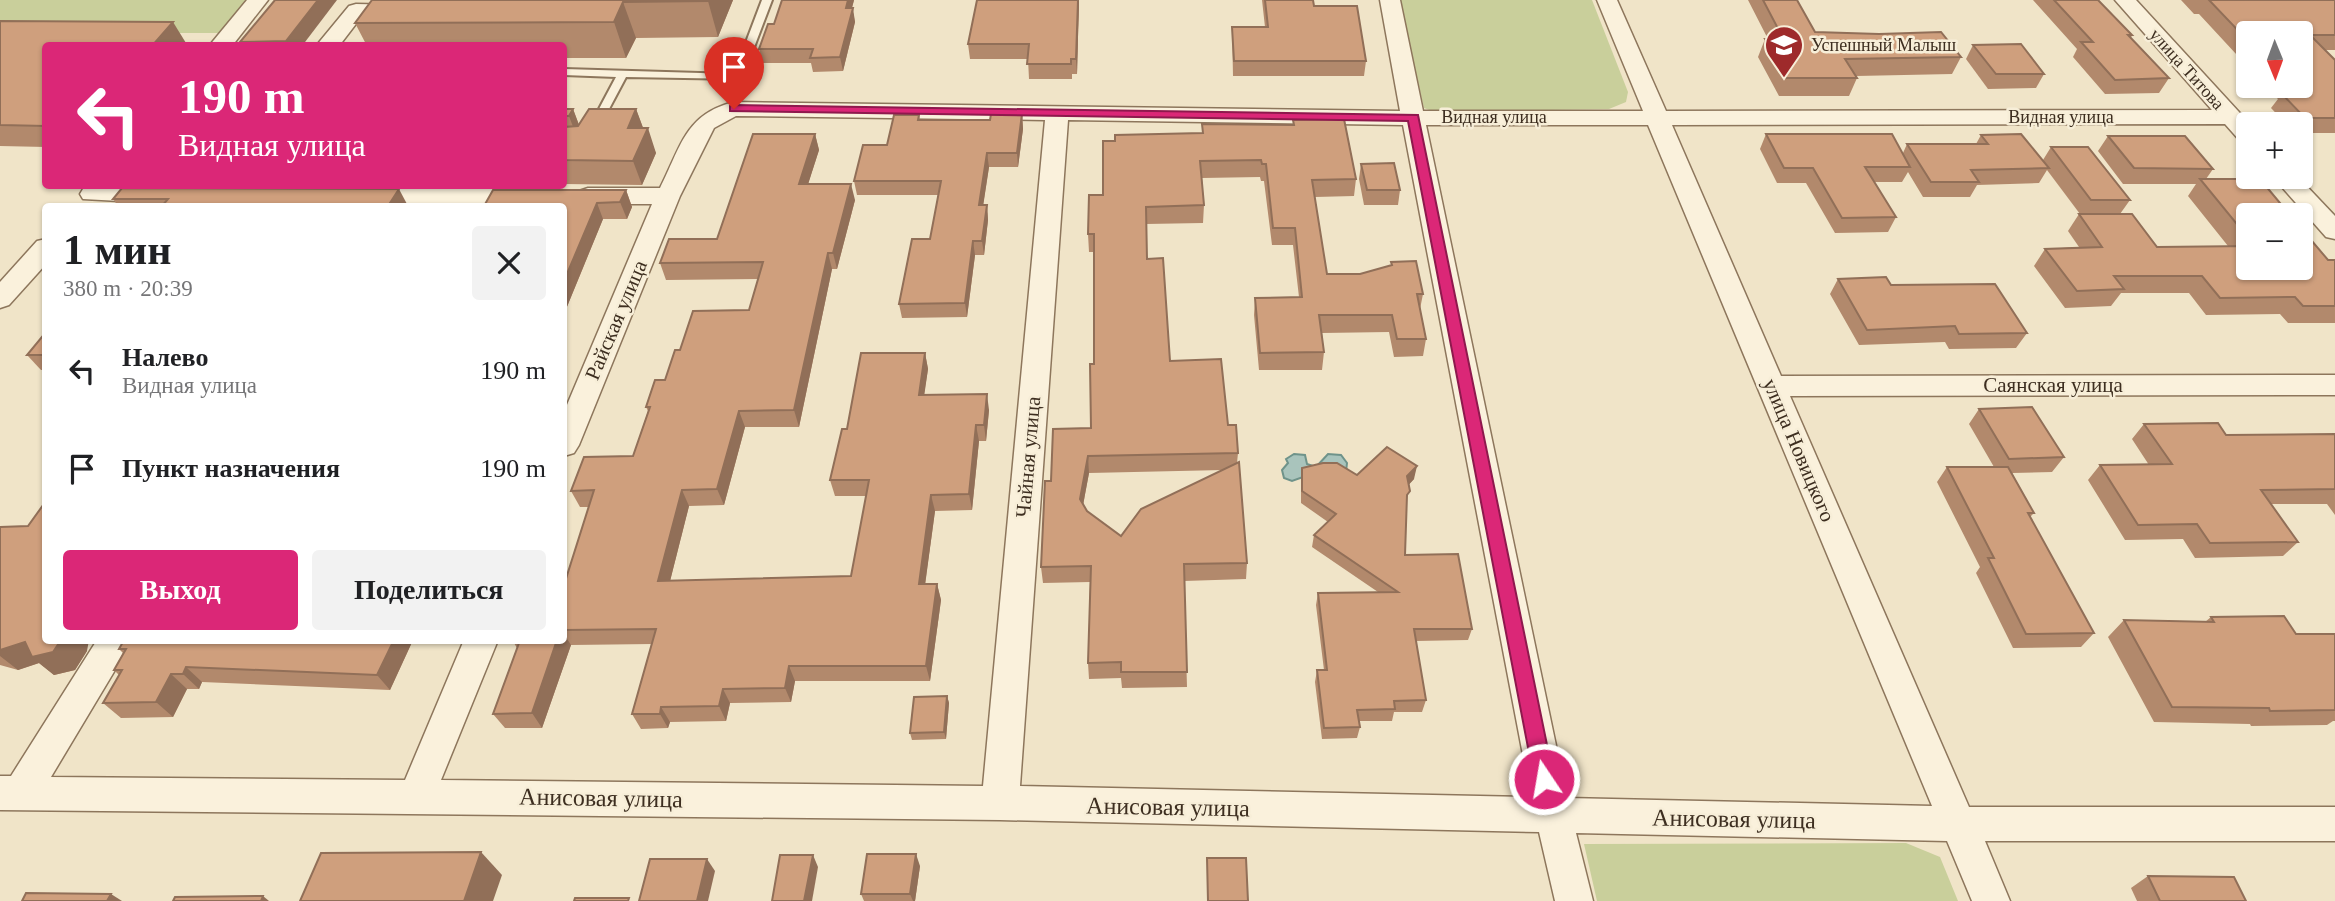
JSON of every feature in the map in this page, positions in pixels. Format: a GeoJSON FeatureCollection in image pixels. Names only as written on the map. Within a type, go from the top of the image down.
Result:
{"type":"FeatureCollection","features":[{"type":"Feature","properties":{"kind":"street"},"geometry":{"type":"LineString","coordinates":[[223,42],[258,0]]}},
{"type":"Feature","properties":{"kind":"street"},"geometry":{"type":"LineString","coordinates":[[1390,0],[1553,817],[1574,901]]}},
{"type":"Feature","properties":{"kind":"street","name":"улица Новицкого"},"geometry":{"type":"LineString","coordinates":[[1607,0],[1991,901]]}},
{"type":"Feature","properties":{"kind":"street","name":"улица Титова"},"geometry":{"type":"LineString","coordinates":[[2125,0],[2236,123]]}},
{"type":"Feature","properties":{"kind":"street"},"geometry":{"type":"LineString","coordinates":[[330,42],[356,10],[425,11]]}},
{"type":"Feature","properties":{"kind":"street","name":"Видная улица"},"geometry":{"type":"LineString","coordinates":[[668,196],[704,124],[717,115],[734,109],[1057,111],[1414,118],[2231,117]]}},
{"type":"Feature","properties":{"kind":"street","name":"Чайная улица"},"geometry":{"type":"LineString","coordinates":[[1000,803],[1057,111]]}},
{"type":"Feature","properties":{"kind":"street"},"geometry":{"type":"LineString","coordinates":[[2296,189],[2335,231]]}},
{"type":"Feature","properties":{"kind":"street"},"geometry":{"type":"LineString","coordinates":[[91,195],[174,195]]}},
{"type":"Feature","properties":{"kind":"street"},"geometry":{"type":"LineString","coordinates":[[337,195],[668,196]]}},
{"type":"Feature","properties":{"kind":"street","name":"Райская улица"},"geometry":{"type":"LineString","coordinates":[[567,438],[668,196]]}},
{"type":"Feature","properties":{"kind":"street"},"geometry":{"type":"LineString","coordinates":[[0,299],[42,252]]}},
{"type":"Feature","properties":{"kind":"street","name":"Саянская улица"},"geometry":{"type":"LineString","coordinates":[[1772,386],[2335,385]]}},
{"type":"Feature","properties":{"kind":"street"},"geometry":{"type":"LineString","coordinates":[[10,793],[113,644]]}},
{"type":"Feature","properties":{"kind":"street"},"geometry":{"type":"LineString","coordinates":[[416,796],[479,644]]}},
{"type":"Feature","properties":{"kind":"street","name":"Анисовая улица"},"geometry":{"type":"LineString","coordinates":[[10,793],[1000,803],[1959,824],[2335,824]]}},
{"type":"Feature","properties":{"kind":"lane"},"geometry":{"type":"LineString","coordinates":[[567,72],[738,77],[767,0]]}},
{"type":"Feature","properties":{"kind":"lane"},"geometry":{"type":"LineString","coordinates":[[590,134],[623,73]]}},
{"type":"Feature","properties":{"kind":"green space"},"geometry":{"type":"Polygon","coordinates":[[[0,0],[248,0],[220,33],[0,33],[0,0]]]}},
{"type":"Feature","properties":{"kind":"green space"},"geometry":{"type":"Polygon","coordinates":[[[1399,0],[1592,0],[1628,92],[1626,102],[1609,109],[1435,112],[1424,108],[1399,0]]]}},
{"type":"Feature","properties":{"kind":"green space"},"geometry":{"type":"Polygon","coordinates":[[[1906,843],[1940,857],[1958,901],[1597,901],[1584,844],[1906,843]]]}},
{"type":"Feature","properties":{"kind":"water"},"geometry":{"type":"Polygon","coordinates":[[[1294,454],[1305,455],[1307,464],[1316,467],[1328,454],[1341,455],[1347,463],[1346,472],[1303,477],[1292,481],[1284,478],[1282,470],[1288,463],[1286,459],[1294,454]]]}},
{"type":"Feature","properties":{"kind":"building"},"geometry":{"type":"Polygon","coordinates":[[[275,0],[318,0],[286,41],[240,42],[275,0]]]}},
{"type":"Feature","properties":{"kind":"building"},"geometry":{"type":"Polygon","coordinates":[[[372,0],[708,1],[623,2],[614,22],[355,23],[372,0]]]}},
{"type":"Feature","properties":{"kind":"building"},"geometry":{"type":"Polygon","coordinates":[[[782,0],[848,0],[846,8],[853,8],[840,57],[810,58],[813,49],[759,49],[768,24],[774,24],[782,0]]]}},
{"type":"Feature","properties":{"kind":"building"},"geometry":{"type":"Polygon","coordinates":[[[977,0],[1078,0],[1076,59],[1071,59],[1071,64],[1027,64],[1029,44],[968,44],[977,0]]]}},
{"type":"Feature","properties":{"kind":"building"},"geometry":{"type":"Polygon","coordinates":[[[1265,0],[1313,0],[1314,6],[1357,6],[1366,61],[1234,61],[1232,27],[1268,27],[1265,0]]]}},
{"type":"Feature","properties":{"kind":"building"},"geometry":{"type":"Polygon","coordinates":[[[1763,0],[1797,0],[1815,32],[1941,32],[1961,57],[1845,59],[1857,78],[1786,78],[1765,39],[1784,40],[1763,0]]]}},
{"type":"Feature","properties":{"kind":"building"},"geometry":{"type":"Polygon","coordinates":[[[2054,0],[2098,0],[2169,78],[2115,80],[2081,42],[2093,42],[2054,0]]]}},
{"type":"Feature","properties":{"kind":"building"},"geometry":{"type":"Polygon","coordinates":[[[2209,0],[2335,0],[2335,35],[2314,35],[2314,21],[2236,21],[2236,28],[2209,0]]]}},
{"type":"Feature","properties":{"kind":"building"},"geometry":{"type":"Polygon","coordinates":[[[0,21],[173,22],[156,42],[42,42],[42,126],[0,125],[0,21]]]}},
{"type":"Feature","properties":{"kind":"building"},"geometry":{"type":"Polygon","coordinates":[[[2314,39],[2335,60],[2335,118],[2313,118],[2313,112],[2299,112],[2286,98],[2314,98],[2314,39]]]}},
{"type":"Feature","properties":{"kind":"building"},"geometry":{"type":"Polygon","coordinates":[[[2021,44],[2044,74],[1996,74],[1973,45],[2021,44]]]}},
{"type":"Feature","properties":{"kind":"building"},"geometry":{"type":"Polygon","coordinates":[[[589,109],[636,109],[628,128],[648,128],[633,161],[567,160],[567,127],[578,126],[589,109]]]}},
{"type":"Feature","properties":{"kind":"building"},"geometry":{"type":"Polygon","coordinates":[[[991,114],[1022,114],[1017,153],[987,153],[979,205],[987,205],[982,241],[973,241],[965,303],[899,304],[912,239],[930,239],[941,181],[854,181],[863,145],[887,145],[894,115],[919,115],[918,120],[990,120],[991,114]]]}},
{"type":"Feature","properties":{"kind":"building"},"geometry":{"type":"Polygon","coordinates":[[[1344,119],[1356,179],[1312,180],[1327,274],[1360,274],[1392,265],[1391,262],[1416,261],[1423,294],[1417,294],[1426,339],[1397,339],[1392,315],[1319,315],[1324,352],[1260,353],[1255,298],[1302,297],[1295,228],[1273,228],[1266,164],[1262,164],[1261,160],[1200,161],[1204,205],[1146,207],[1147,259],[1163,258],[1170,361],[1221,359],[1228,425],[1236,425],[1238,453],[1088,456],[1080,499],[1087,511],[1121,536],[1141,509],[1239,462],[1247,563],[1184,564],[1187,672],[1121,672],[1121,662],[1088,663],[1091,566],[1041,567],[1045,481],[1051,481],[1053,429],[1091,428],[1094,234],[1088,234],[1089,195],[1103,195],[1103,141],[1115,141],[1115,135],[1203,133],[1202,124],[1294,125],[1293,120],[1344,119]]]}},
{"type":"Feature","properties":{"kind":"building"},"geometry":{"type":"Polygon","coordinates":[[[753,134],[815,134],[799,184],[851,184],[833,253],[828,253],[794,410],[739,411],[717,489],[682,490],[658,581],[851,576],[869,480],[830,480],[842,429],[847,429],[861,353],[925,353],[919,395],[987,394],[984,425],[976,425],[969,494],[931,495],[919,584],[937,584],[926,666],[789,666],[785,688],[723,689],[719,706],[661,707],[660,714],[632,714],[656,629],[567,630],[567,576],[594,490],[571,491],[584,457],[633,456],[650,407],[646,407],[655,380],[665,380],[675,350],[680,350],[693,311],[749,310],[763,262],[660,263],[669,239],[717,239],[753,134]]]}},
{"type":"Feature","properties":{"kind":"building"},"geometry":{"type":"Polygon","coordinates":[[[1766,134],[1892,134],[1910,167],[1865,167],[1896,217],[1842,218],[1813,168],[1784,168],[1766,134]]]}},
{"type":"Feature","properties":{"kind":"building"},"geometry":{"type":"Polygon","coordinates":[[[2021,134],[2049,168],[1971,170],[1979,182],[1931,182],[1907,144],[1988,144],[1981,135],[2021,134]]]}},
{"type":"Feature","properties":{"kind":"building"},"geometry":{"type":"Polygon","coordinates":[[[2108,136],[2185,136],[2213,169],[2134,168],[2108,136]]]}},
{"type":"Feature","properties":{"kind":"building"},"geometry":{"type":"Polygon","coordinates":[[[2051,147],[2088,147],[2130,200],[2091,200],[2051,147]]]}},
{"type":"Feature","properties":{"kind":"building"},"geometry":{"type":"Polygon","coordinates":[[[1394,163],[1400,190],[1367,190],[1361,164],[1394,163]]]}},
{"type":"Feature","properties":{"kind":"building"},"geometry":{"type":"Polygon","coordinates":[[[2200,179],[2236,179],[2236,189],[2268,189],[2280,203],[2236,203],[2236,223],[2200,179]]]}},
{"type":"Feature","properties":{"kind":"building"},"geometry":{"type":"Polygon","coordinates":[[[121,189],[399,189],[390,203],[165,203],[168,199],[113,199],[121,189]]]}},
{"type":"Feature","properties":{"kind":"building"},"geometry":{"type":"Polygon","coordinates":[[[493,190],[626,190],[620,202],[597,203],[567,274],[567,203],[486,203],[493,190]]]}},
{"type":"Feature","properties":{"kind":"building"},"geometry":{"type":"Polygon","coordinates":[[[2079,214],[2132,214],[2157,247],[2236,246],[2236,280],[2313,280],[2313,242],[2328,260],[2335,260],[2335,306],[2303,306],[2295,297],[2220,298],[2202,276],[2114,276],[2124,289],[2077,291],[2045,249],[2102,247],[2079,214]]]}},
{"type":"Feature","properties":{"kind":"building"},"geometry":{"type":"Polygon","coordinates":[[[1886,277],[1891,285],[1995,284],[2027,333],[1959,334],[1955,326],[1867,330],[1838,279],[1886,277]]]}},
{"type":"Feature","properties":{"kind":"building"},"geometry":{"type":"Polygon","coordinates":[[[42,337],[42,355],[27,355],[42,337]]]}},
{"type":"Feature","properties":{"kind":"building"},"geometry":{"type":"Polygon","coordinates":[[[2032,407],[2064,457],[2009,459],[1979,409],[2032,407]]]}},
{"type":"Feature","properties":{"kind":"building"},"geometry":{"type":"Polygon","coordinates":[[[2218,423],[2226,435],[2335,434],[2335,489],[2261,490],[2298,542],[2210,543],[2197,524],[2138,525],[2100,465],[2172,464],[2144,424],[2218,423]]]}},
{"type":"Feature","properties":{"kind":"building"},"geometry":{"type":"Polygon","coordinates":[[[1387,447],[1417,466],[1407,476],[1410,491],[1407,495],[1405,555],[1458,554],[1472,629],[1414,629],[1426,700],[1394,701],[1395,709],[1357,710],[1360,727],[1324,728],[1317,670],[1327,670],[1318,593],[1398,592],[1314,535],[1336,514],[1302,491],[1302,468],[1337,463],[1357,475],[1387,447]]]}},
{"type":"Feature","properties":{"kind":"building"},"geometry":{"type":"Polygon","coordinates":[[[1947,467],[2008,467],[2034,513],[2028,513],[2094,633],[2026,634],[1988,558],[1994,558],[1947,467]]]}},
{"type":"Feature","properties":{"kind":"building"},"geometry":{"type":"Polygon","coordinates":[[[42,507],[42,644],[58,644],[53,652],[32,657],[25,642],[0,650],[0,527],[28,526],[42,507]]]}},
{"type":"Feature","properties":{"kind":"building"},"geometry":{"type":"Polygon","coordinates":[[[2284,616],[2296,634],[2335,634],[2335,710],[2270,711],[2269,708],[2172,707],[2124,620],[2214,622],[2211,617],[2284,616]]]}},
{"type":"Feature","properties":{"kind":"building"},"geometry":{"type":"Polygon","coordinates":[[[122,644],[392,644],[377,675],[186,667],[183,674],[171,674],[156,702],[103,703],[122,670],[114,670],[126,649],[119,649],[122,644]]]}},
{"type":"Feature","properties":{"kind":"building"},"geometry":{"type":"Polygon","coordinates":[[[519,644],[556,644],[532,713],[493,714],[519,644]]]}},
{"type":"Feature","properties":{"kind":"building"},"geometry":{"type":"Polygon","coordinates":[[[947,696],[944,732],[910,733],[914,697],[947,696]]]}},
{"type":"Feature","properties":{"kind":"building"},"geometry":{"type":"Polygon","coordinates":[[[481,852],[464,901],[300,901],[321,853],[481,852]]]}},
{"type":"Feature","properties":{"kind":"building"},"geometry":{"type":"Polygon","coordinates":[[[867,854],[916,854],[910,894],[861,894],[867,854]]]}},
{"type":"Feature","properties":{"kind":"building"},"geometry":{"type":"Polygon","coordinates":[[[780,855],[813,855],[804,901],[772,901],[780,855]]]}},
{"type":"Feature","properties":{"kind":"building"},"geometry":{"type":"Polygon","coordinates":[[[1207,858],[1246,858],[1248,901],[1208,901],[1207,858]]]}},
{"type":"Feature","properties":{"kind":"building"},"geometry":{"type":"Polygon","coordinates":[[[650,859],[707,859],[697,901],[639,901],[650,859]]]}},
{"type":"Feature","properties":{"kind":"building"},"geometry":{"type":"Polygon","coordinates":[[[2148,876],[2234,877],[2246,901],[2160,901],[2148,876]]]}},
{"type":"Feature","properties":{"kind":"building"},"geometry":{"type":"Polygon","coordinates":[[[26,893],[111,894],[107,901],[22,901],[26,893]]]}},
{"type":"Feature","properties":{"kind":"building"},"geometry":{"type":"Polygon","coordinates":[[[263,896],[261,901],[173,901],[175,897],[263,896]]]}},
{"type":"Feature","properties":{"kind":"building"},"geometry":{"type":"Polygon","coordinates":[[[575,898],[629,898],[628,901],[574,901],[575,898]]]}},
{"type":"Feature","properties":{"kind":"place","name":"Успешный Малыш"},"geometry":{"type":"Point","coordinates":[1784,79]}},
{"type":"Feature","properties":{"kind":"route"},"geometry":{"type":"LineString","coordinates":[[734,109],[1057,111],[1414,118],[1544,779]]}}]}
